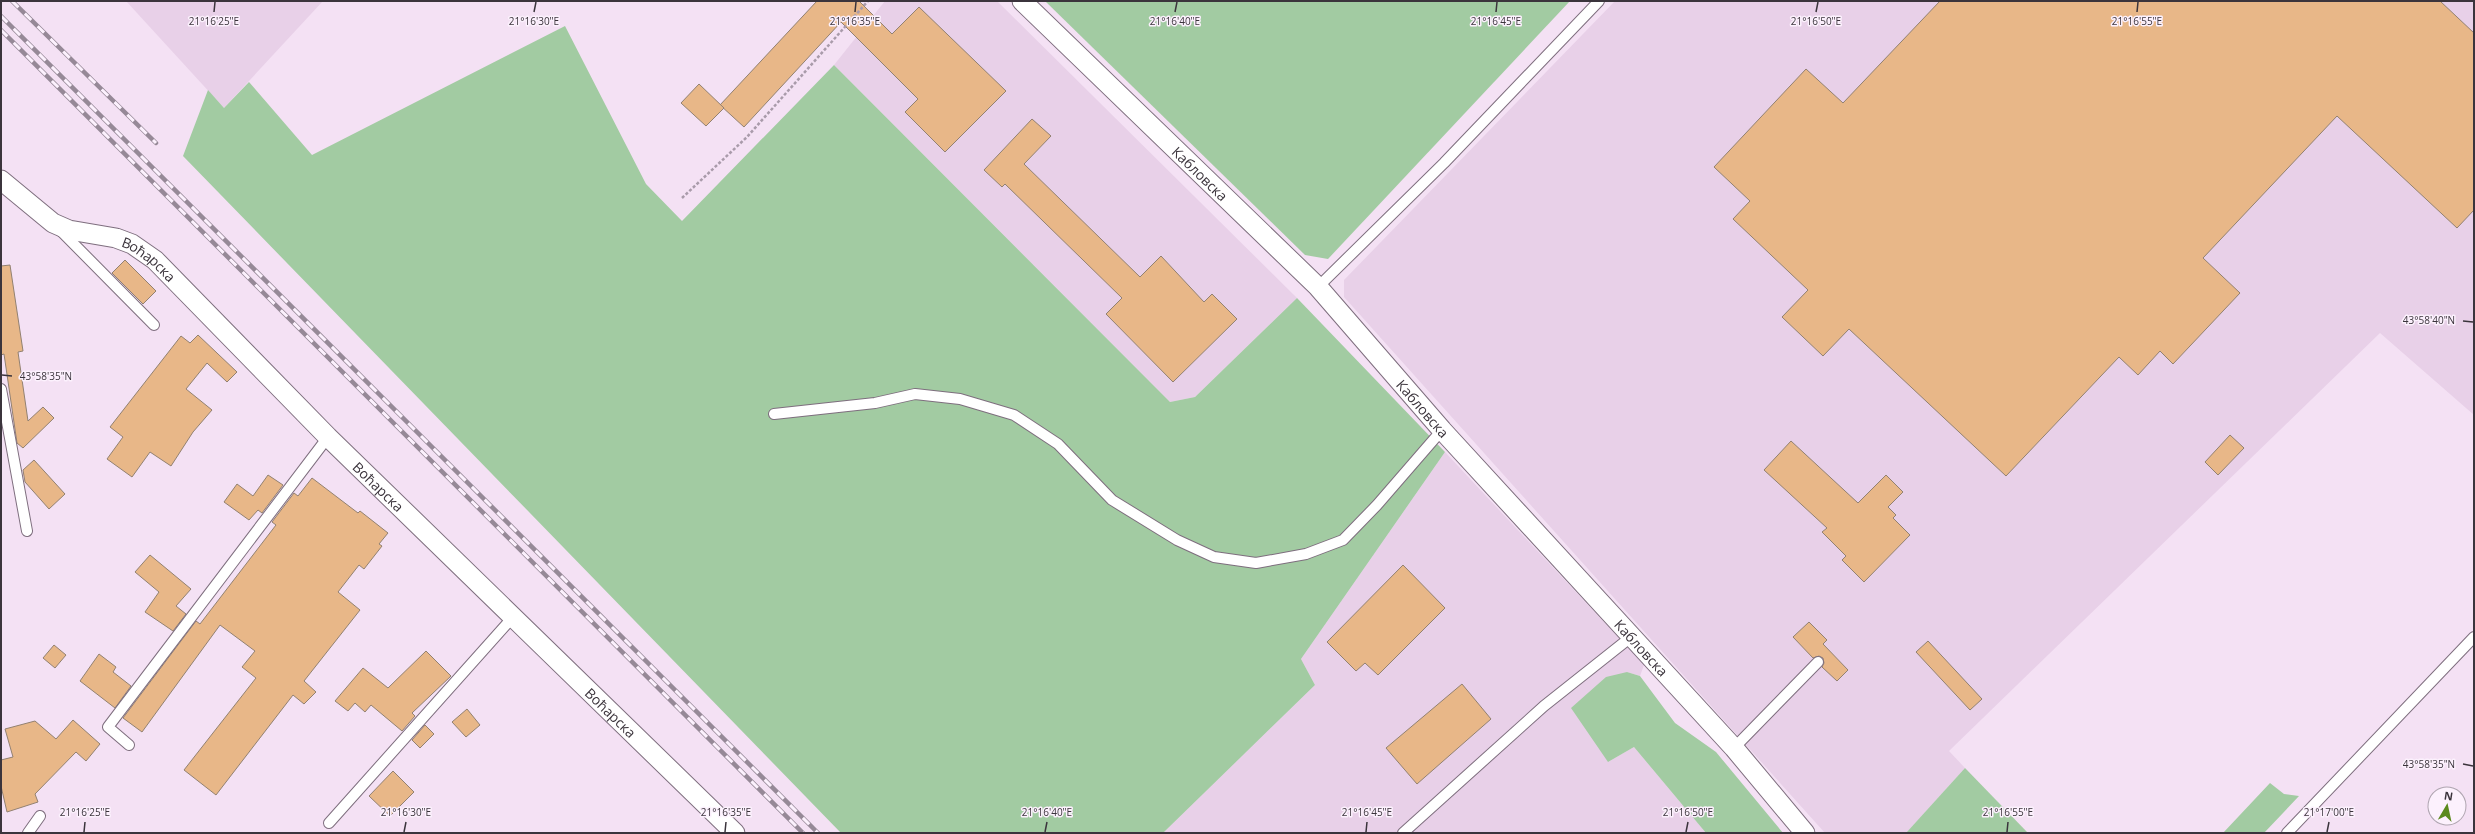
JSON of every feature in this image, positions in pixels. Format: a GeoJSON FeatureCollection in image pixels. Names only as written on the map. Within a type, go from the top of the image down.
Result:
{"type":"FeatureCollection","features":[{"type":"Feature","properties":{"kind":"street","name":"Кабловска"},"geometry":{"type":"LineString","coordinates":[[1022,1],[1318,287],[1442,430],[1734,748],[1805,833]]}},
{"type":"Feature","properties":{"kind":"street","name":"Воћарска"},"geometry":{"type":"LineString","coordinates":[[1,180],[53,223],[69,230],[116,238],[132,244],[155,260],[328,437],[735,833]]}},
{"type":"Feature","properties":{"kind":"lane"},"geometry":{"type":"LineString","coordinates":[[1318,287],[1444,163],[1599,1]]}},
{"type":"Feature","properties":{"kind":"lane"},"geometry":{"type":"LineString","coordinates":[[53,223],[154,325]]}},
{"type":"Feature","properties":{"kind":"lane"},"geometry":{"type":"LineString","coordinates":[[1,389],[28,531]]}},
{"type":"Feature","properties":{"kind":"lane"},"geometry":{"type":"LineString","coordinates":[[774,414],[875,403],[915,394],[960,399],[1014,415],[1058,444],[1112,500],[1177,540],[1214,557],[1256,563],[1306,554],[1343,540],[1377,505],[1442,430]]}},
{"type":"Feature","properties":{"kind":"lane"},"geometry":{"type":"LineString","coordinates":[[129,745],[108,727],[328,437]]}},
{"type":"Feature","properties":{"kind":"lane"},"geometry":{"type":"LineString","coordinates":[[329,822],[513,617]]}},
{"type":"Feature","properties":{"kind":"lane"},"geometry":{"type":"LineString","coordinates":[[1408,832],[1544,706],[1631,637]]}},
{"type":"Feature","properties":{"kind":"lane"},"geometry":{"type":"LineString","coordinates":[[2287,833],[2474,637]]}},
{"type":"Feature","properties":{"kind":"lane"},"geometry":{"type":"LineString","coordinates":[[1734,748],[1818,662]]}},
{"type":"Feature","properties":{"kind":"lane"},"geometry":{"type":"LineString","coordinates":[[28,833],[40,816]]}},
{"type":"Feature","properties":{"kind":"path"},"geometry":{"type":"LineString","coordinates":[[682,198],[747,137],[868,1]]}},
{"type":"Feature","properties":{"kind":"shaded area"},"geometry":{"type":"Polygon","coordinates":[[[126,1],[323,1],[224,108],[126,1]]]}},
{"type":"Feature","properties":{"kind":"shaded area"},"geometry":{"type":"Polygon","coordinates":[[[885,1],[997,1],[1297,298],[1195,397],[1170,402],[834,65],[885,1]]]}},
{"type":"Feature","properties":{"kind":"shaded area"},"geometry":{"type":"Polygon","coordinates":[[[1615,1],[2474,1],[2474,415],[2380,333],[1949,751],[1965,768],[1906,833],[1825,833],[1344,297],[1344,280],[1615,1]]]}},
{"type":"Feature","properties":{"kind":"shaded area"},"geometry":{"type":"Polygon","coordinates":[[[1445,452],[1644,665],[1640,676],[1627,672],[1608,762],[1634,747],[1706,833],[1163,833],[1315,685],[1301,659],[1445,452]]]}},
{"type":"Feature","properties":{"kind":"green space"},"geometry":{"type":"Polygon","coordinates":[[[1045,1],[1570,1],[1328,259],[1305,255],[1045,1]]]}},
{"type":"Feature","properties":{"kind":"green space"},"geometry":{"type":"Polygon","coordinates":[[[565,26],[646,184],[682,221],[834,65],[1170,402],[1195,397],[1297,298],[1445,452],[1301,659],[1315,685],[1163,833],[841,833],[183,156],[208,90],[224,108],[249,82],[312,155],[565,26]]]}},
{"type":"Feature","properties":{"kind":"green space"},"geometry":{"type":"Polygon","coordinates":[[[1627,672],[1640,676],[1675,723],[1716,752],[1783,833],[1706,833],[1634,747],[1608,762],[1571,708],[1606,677],[1627,672]]]}},
{"type":"Feature","properties":{"kind":"green space"},"geometry":{"type":"Polygon","coordinates":[[[1965,768],[2028,833],[1906,833],[1965,768]]]}},
{"type":"Feature","properties":{"kind":"green space"},"geometry":{"type":"Polygon","coordinates":[[[2270,783],[2284,794],[2299,796],[2264,833],[2223,833],[2270,783]]]}},
{"type":"Feature","properties":{"kind":"building"},"geometry":{"type":"Polygon","coordinates":[[[817,1],[859,1],[892,34],[919,7],[1006,91],[945,152],[905,112],[918,99],[841,22],[744,127],[720,105],[817,1]]]}},
{"type":"Feature","properties":{"kind":"building"},"geometry":{"type":"Polygon","coordinates":[[[1940,1],[2440,1],[2474,33],[2474,210],[2457,228],[2337,116],[2203,258],[2240,293],[2173,364],[2160,351],[2138,375],[2119,357],[2006,476],[1849,329],[1823,356],[1782,317],[1808,290],[1733,219],[1750,201],[1714,167],[1806,69],[1843,103],[1940,1]]]}},
{"type":"Feature","properties":{"kind":"building"},"geometry":{"type":"Polygon","coordinates":[[[699,84],[724,108],[706,126],[681,103],[699,84]]]}},
{"type":"Feature","properties":{"kind":"building"},"geometry":{"type":"Polygon","coordinates":[[[1032,119],[1051,136],[1024,164],[1140,277],[1161,256],[1204,302],[1212,294],[1237,319],[1173,382],[1106,314],[1122,298],[1005,184],[1002,187],[984,170],[1032,119]]]}},
{"type":"Feature","properties":{"kind":"building"},"geometry":{"type":"Polygon","coordinates":[[[125,260],[156,291],[143,304],[112,273],[125,260]]]}},
{"type":"Feature","properties":{"kind":"building"},"geometry":{"type":"Polygon","coordinates":[[[10,265],[23,351],[18,352],[28,421],[43,407],[54,418],[23,448],[17,443],[4,354],[1,355],[1,266],[10,265]]]}},
{"type":"Feature","properties":{"kind":"building"},"geometry":{"type":"Polygon","coordinates":[[[198,335],[237,372],[227,382],[207,363],[186,389],[212,410],[193,432],[171,466],[150,452],[132,477],[107,459],[123,437],[110,427],[181,336],[190,343],[198,335]]]}},
{"type":"Feature","properties":{"kind":"building"},"geometry":{"type":"Polygon","coordinates":[[[2230,435],[2244,448],[2218,475],[2205,462],[2230,435]]]}},
{"type":"Feature","properties":{"kind":"building"},"geometry":{"type":"Polygon","coordinates":[[[1791,441],[1858,503],[1886,475],[1903,492],[1888,507],[1896,515],[1893,518],[1910,535],[1864,582],[1842,560],[1846,556],[1822,532],[1827,528],[1764,470],[1791,441]]]}},
{"type":"Feature","properties":{"kind":"building"},"geometry":{"type":"Polygon","coordinates":[[[34,460],[65,494],[49,509],[25,482],[23,470],[34,460]]]}},
{"type":"Feature","properties":{"kind":"building"},"geometry":{"type":"Polygon","coordinates":[[[268,475],[283,485],[262,513],[258,510],[249,520],[224,502],[237,484],[253,496],[268,475]]]}},
{"type":"Feature","properties":{"kind":"building"},"geometry":{"type":"Polygon","coordinates":[[[312,478],[358,513],[360,511],[388,533],[379,544],[382,546],[364,569],[359,565],[338,592],[360,610],[304,681],[316,692],[304,704],[293,695],[216,795],[184,770],[256,678],[242,667],[255,651],[220,625],[142,732],[123,718],[196,621],[200,624],[276,525],[272,522],[294,493],[298,496],[312,478]]]}},
{"type":"Feature","properties":{"kind":"building"},"geometry":{"type":"Polygon","coordinates":[[[150,555],[191,589],[176,606],[186,614],[173,631],[145,612],[159,592],[135,572],[150,555]]]}},
{"type":"Feature","properties":{"kind":"building"},"geometry":{"type":"Polygon","coordinates":[[[1403,565],[1445,608],[1378,675],[1365,663],[1356,671],[1327,642],[1403,565]]]}},
{"type":"Feature","properties":{"kind":"building"},"geometry":{"type":"Polygon","coordinates":[[[1809,622],[1827,640],[1823,644],[1848,670],[1837,681],[1822,667],[1824,663],[1823,658],[1819,656],[1813,658],[1793,637],[1809,622]]]}},
{"type":"Feature","properties":{"kind":"building"},"geometry":{"type":"Polygon","coordinates":[[[1928,641],[1982,699],[1970,710],[1916,652],[1928,641]]]}},
{"type":"Feature","properties":{"kind":"building"},"geometry":{"type":"Polygon","coordinates":[[[54,645],[66,655],[55,668],[43,658],[54,645]]]}},
{"type":"Feature","properties":{"kind":"building"},"geometry":{"type":"Polygon","coordinates":[[[426,651],[451,676],[412,713],[415,716],[402,731],[371,705],[365,712],[355,703],[348,711],[335,701],[363,668],[388,688],[426,651]]]}},
{"type":"Feature","properties":{"kind":"building"},"geometry":{"type":"Polygon","coordinates":[[[99,654],[116,667],[113,672],[131,686],[115,708],[80,681],[99,654]]]}},
{"type":"Feature","properties":{"kind":"building"},"geometry":{"type":"Polygon","coordinates":[[[1462,684],[1491,719],[1417,784],[1386,748],[1462,684]]]}},
{"type":"Feature","properties":{"kind":"building"},"geometry":{"type":"Polygon","coordinates":[[[467,709],[480,725],[466,737],[452,722],[467,709]]]}},
{"type":"Feature","properties":{"kind":"building"},"geometry":{"type":"Polygon","coordinates":[[[73,720],[100,744],[86,761],[76,752],[35,794],[38,802],[7,812],[1,786],[1,760],[13,757],[5,729],[35,721],[56,739],[73,720]]]}},
{"type":"Feature","properties":{"kind":"building"},"geometry":{"type":"Polygon","coordinates":[[[425,725],[434,734],[420,748],[412,740],[425,725]]]}},
{"type":"Feature","properties":{"kind":"building"},"geometry":{"type":"Polygon","coordinates":[[[393,771],[414,792],[390,816],[369,796],[393,771]]]}},
{"type":"Feature","properties":{"kind":"railway"},"geometry":{"type":"LineString","coordinates":[[12,1],[156,143]]}},
{"type":"Feature","properties":{"kind":"railway"},"geometry":{"type":"LineString","coordinates":[[1,16],[818,833]]}},
{"type":"Feature","properties":{"kind":"railway"},"geometry":{"type":"LineString","coordinates":[[1,30],[803,833]]}}]}
